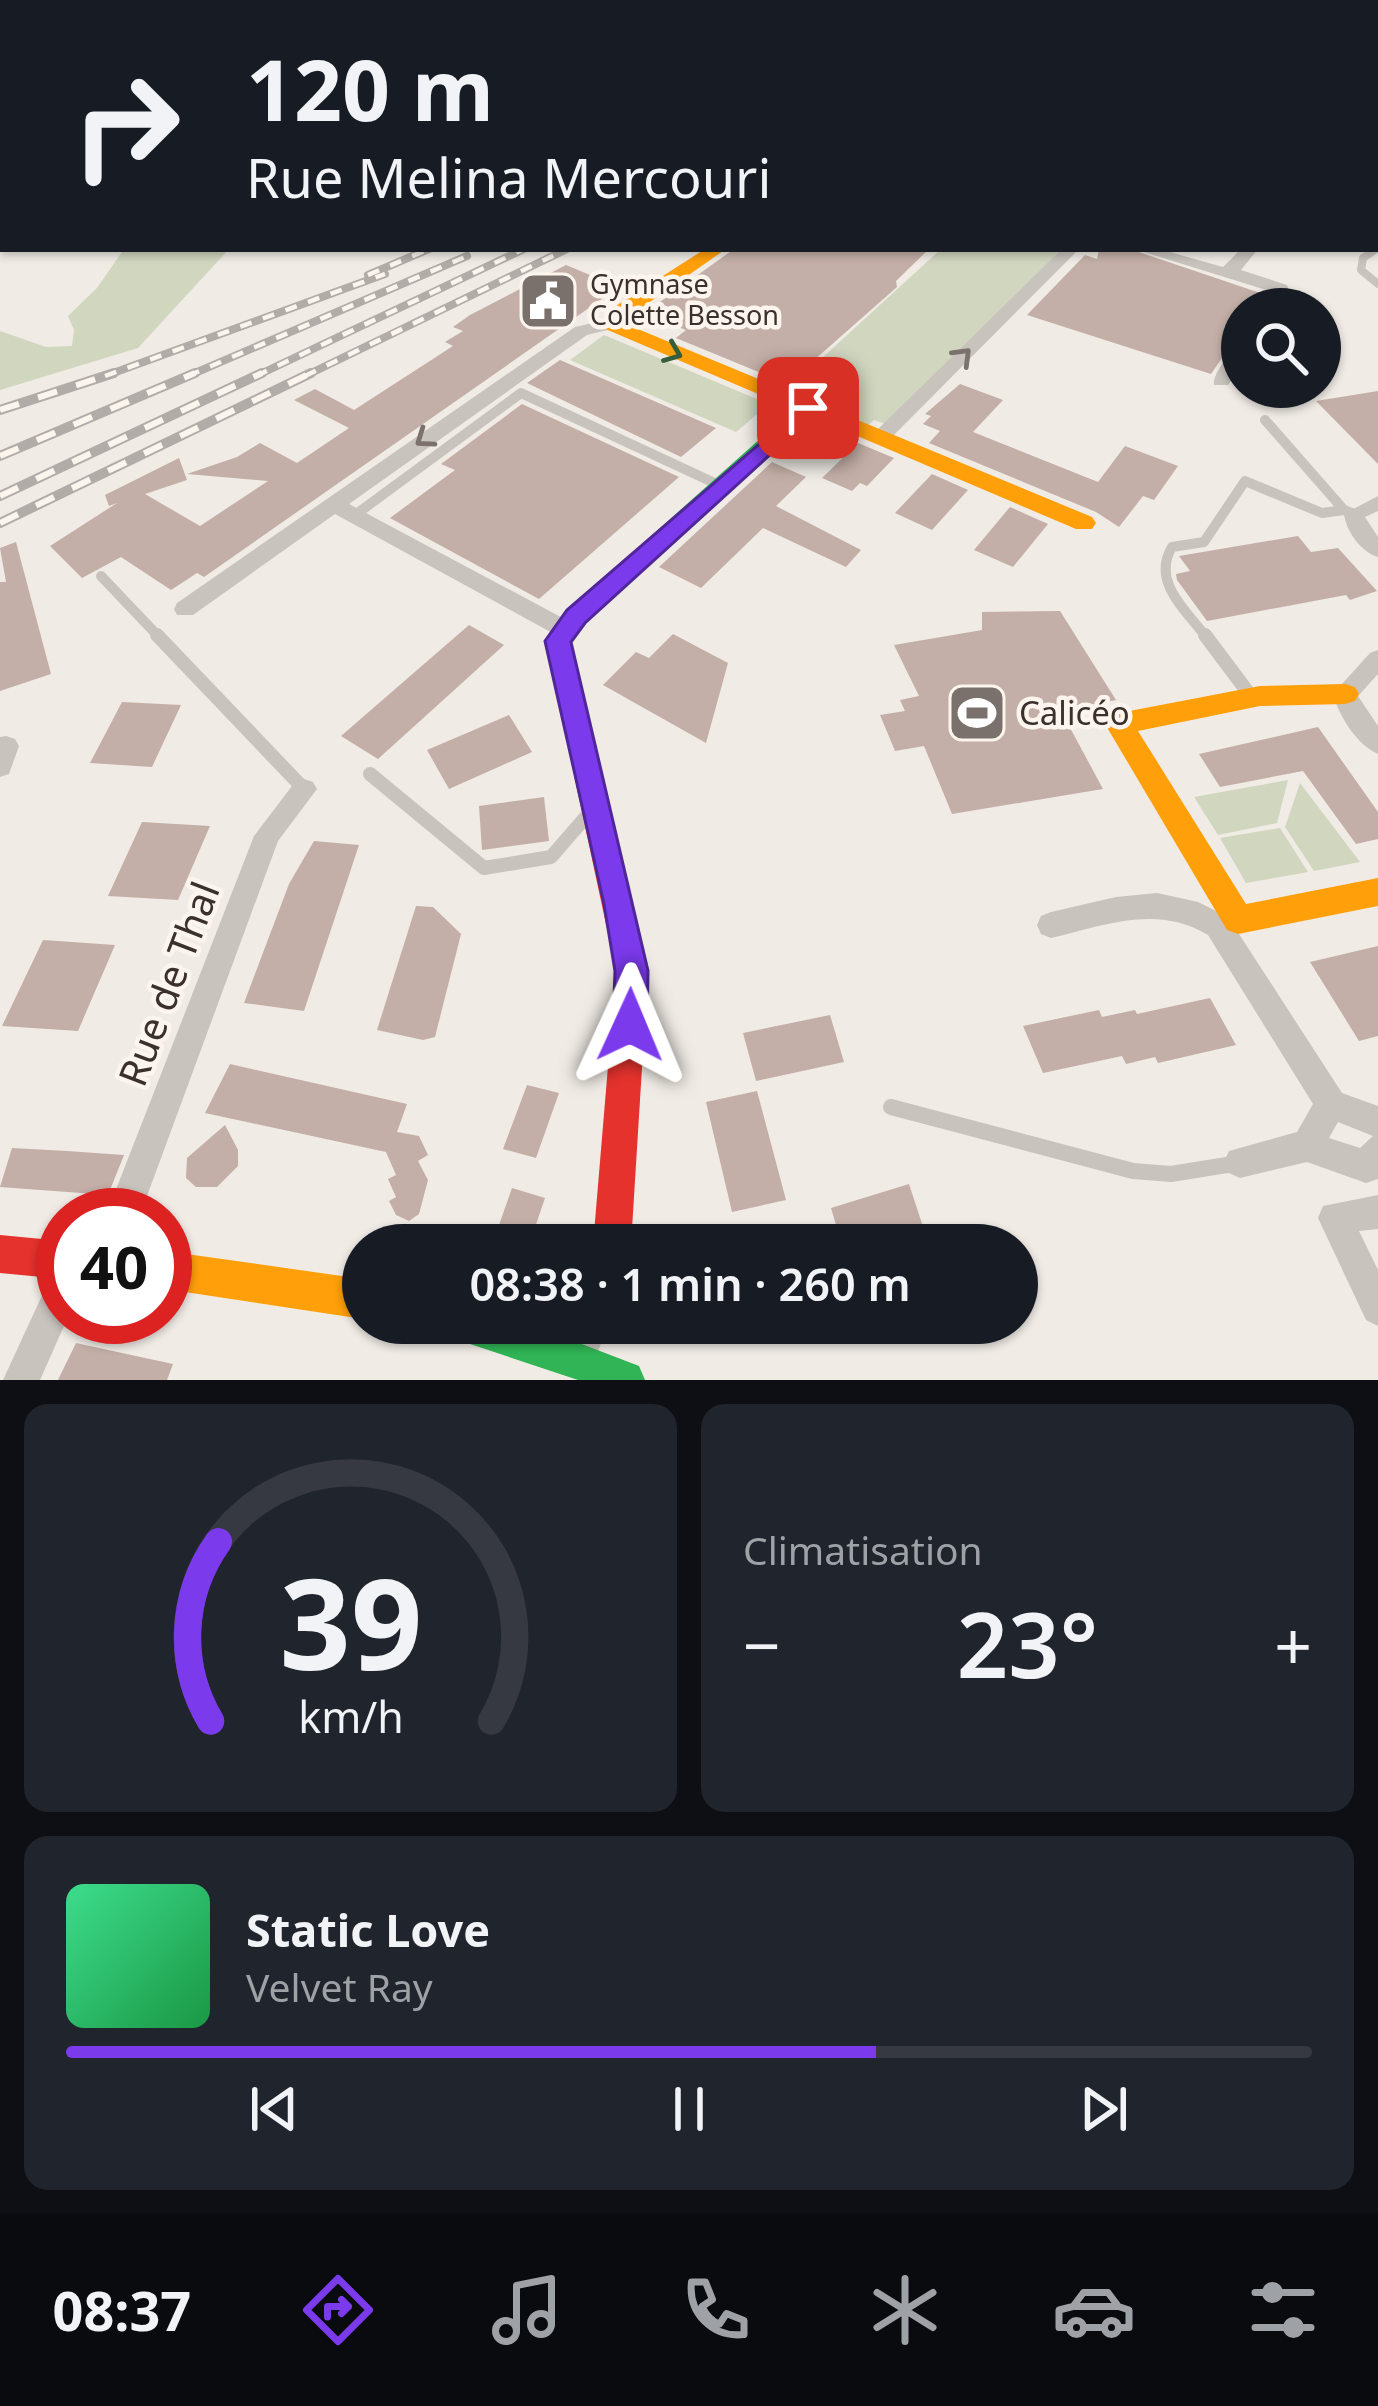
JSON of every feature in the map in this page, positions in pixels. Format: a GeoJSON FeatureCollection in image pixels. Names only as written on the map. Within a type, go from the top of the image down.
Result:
{"type":"FeatureCollection","features":[{"type":"Feature","properties":{"kind":"street"},"geometry":{"type":"LineString","coordinates":[[610,324],[615,315],[712,252]]}},
{"type":"Feature","properties":{"kind":"street"},"geometry":{"type":"LineString","coordinates":[[880,438],[1068,252]]}},
{"type":"Feature","properties":{"kind":"street"},"geometry":{"type":"LineString","coordinates":[[1153,252],[1278,288]]}},
{"type":"Feature","properties":{"kind":"street"},"geometry":{"type":"LineString","coordinates":[[1229,272],[1247,252]]}},
{"type":"Feature","properties":{"kind":"street"},"geometry":{"type":"LineString","coordinates":[[185,609],[581,331],[610,324],[1084,523]]}},
{"type":"Feature","properties":{"kind":"street"},"geometry":{"type":"LineString","coordinates":[[614,1224],[632,971],[558,648],[564,629],[808,408]]}},
{"type":"Feature","properties":{"kind":"street"},"geometry":{"type":"LineString","coordinates":[[332,502],[564,629]]}},
{"type":"Feature","properties":{"kind":"street"},"geometry":{"type":"LineString","coordinates":[[1378,503],[1349,512],[1378,550]]}},
{"type":"Feature","properties":{"kind":"street"},"geometry":{"type":"LineString","coordinates":[[1345,694],[1378,659]]}},
{"type":"Feature","properties":{"kind":"street"},"geometry":{"type":"LineString","coordinates":[[1345,694],[1322,691],[1253,700],[1119,724],[1331,1104],[1378,1122]]}},
{"type":"Feature","properties":{"kind":"street"},"geometry":{"type":"LineString","coordinates":[[1345,694],[1349,707],[1378,744]]}},
{"type":"Feature","properties":{"kind":"street"},"geometry":{"type":"LineString","coordinates":[[0,747],[6,746],[0,767]]}},
{"type":"Feature","properties":{"kind":"street","name":"Rue de Thal"},"geometry":{"type":"LineString","coordinates":[[133,1188],[267,836],[304,789]]}},
{"type":"Feature","properties":{"kind":"street"},"geometry":{"type":"LineString","coordinates":[[1051,925],[1159,902],[1228,923],[1378,892]]}},
{"type":"Feature","properties":{"kind":"street"},"geometry":{"type":"LineString","coordinates":[[1307,1147],[1331,1104]]}},
{"type":"Feature","properties":{"kind":"street"},"geometry":{"type":"LineString","coordinates":[[1240,1162],[1307,1147],[1366,1167],[1378,1150]]}},
{"type":"Feature","properties":{"kind":"street"},"geometry":{"type":"LineString","coordinates":[[1378,1212],[1335,1218],[1378,1308]]}},
{"type":"Feature","properties":{"kind":"street"},"geometry":{"type":"LineString","coordinates":[[0,1254],[36,1257]]}},
{"type":"Feature","properties":{"kind":"street"},"geometry":{"type":"LineString","coordinates":[[192,1274],[342,1296]]}},
{"type":"Feature","properties":{"kind":"street"},"geometry":{"type":"LineString","coordinates":[[21,1380],[37,1344]]}},
{"type":"Feature","properties":{"kind":"street"},"geometry":{"type":"LineString","coordinates":[[530,1344],[626,1380]]}},
{"type":"Feature","properties":{"kind":"street"},"geometry":{"type":"LineString","coordinates":[[578,1359],[583,1344]]}},
{"type":"Feature","properties":{"kind":"lane"},"geometry":{"type":"LineString","coordinates":[[1372,252],[1363,258],[1360,270],[1378,284]]}},
{"type":"Feature","properties":{"kind":"lane"},"geometry":{"type":"LineString","coordinates":[[355,514],[521,393],[721,486]]}},
{"type":"Feature","properties":{"kind":"lane"},"geometry":{"type":"LineString","coordinates":[[1264,420],[1349,512]]}},
{"type":"Feature","properties":{"kind":"lane"},"geometry":{"type":"LineString","coordinates":[[1253,700],[1168,586],[1161,574],[1165,557],[1172,547],[1204,542],[1245,482],[1322,513],[1349,512]]}},
{"type":"Feature","properties":{"kind":"lane"},"geometry":{"type":"LineString","coordinates":[[101,576],[304,789]]}},
{"type":"Feature","properties":{"kind":"lane"},"geometry":{"type":"LineString","coordinates":[[370,774],[484,868],[551,857],[596,805]]}},
{"type":"Feature","properties":{"kind":"lane"},"geometry":{"type":"LineString","coordinates":[[891,1107],[1133,1171],[1171,1174],[1240,1162]]}},
{"type":"Feature","properties":{"kind":"green space"},"geometry":{"type":"Polygon","coordinates":[[[122,252],[226,252],[138,348],[0,390],[0,331],[46,347],[72,346],[74,330],[68,316],[97,288],[122,252]]]}},
{"type":"Feature","properties":{"kind":"green space"},"geometry":{"type":"Polygon","coordinates":[[[938,252],[1060,252],[886,424],[874,420],[868,425],[786,391],[938,252]]]}},
{"type":"Feature","properties":{"kind":"green space"},"geometry":{"type":"Polygon","coordinates":[[[604,335],[769,404],[736,432],[570,360],[604,335]]]}},
{"type":"Feature","properties":{"kind":"green space"},"geometry":{"type":"Polygon","coordinates":[[[1288,780],[1277,823],[1218,835],[1194,797],[1288,780]]]}},
{"type":"Feature","properties":{"kind":"green space"},"geometry":{"type":"Polygon","coordinates":[[[1300,783],[1360,862],[1314,871],[1285,827],[1300,783]]]}},
{"type":"Feature","properties":{"kind":"green space"},"geometry":{"type":"Polygon","coordinates":[[[1280,828],[1308,872],[1246,883],[1220,838],[1280,828]]]}},
{"type":"Feature","properties":{"kind":"building"},"geometry":{"type":"Polygon","coordinates":[[[730,252],[926,252],[896,281],[897,287],[796,376],[783,382],[676,338],[686,330],[650,316],[659,309],[653,307],[730,252]]]}},
{"type":"Feature","properties":{"kind":"building"},"geometry":{"type":"Polygon","coordinates":[[[1098,252],[1139,252],[1245,288],[1221,288],[1221,359],[1211,374],[1027,315],[1085,255],[1097,259],[1098,252]]]}},
{"type":"Feature","properties":{"kind":"building"},"geometry":{"type":"Polygon","coordinates":[[[566,265],[619,287],[204,577],[197,573],[171,590],[121,557],[82,578],[50,546],[117,503],[109,506],[105,495],[179,458],[187,480],[145,494],[200,526],[268,481],[187,474],[237,457],[260,443],[297,463],[349,428],[294,400],[315,389],[354,410],[453,346],[445,342],[463,331],[453,327],[470,315],[566,265]]]}},
{"type":"Feature","properties":{"kind":"building"},"geometry":{"type":"Polygon","coordinates":[[[560,360],[716,428],[681,457],[527,383],[560,360]]]}},
{"type":"Feature","properties":{"kind":"building"},"geometry":{"type":"Polygon","coordinates":[[[960,384],[1003,400],[973,432],[1098,482],[1125,446],[1178,466],[1154,500],[1143,496],[1119,527],[1096,512],[929,443],[940,431],[923,424],[931,416],[925,414],[960,384]]]}},
{"type":"Feature","properties":{"kind":"building"},"geometry":{"type":"Polygon","coordinates":[[[1378,391],[1378,464],[1323,408],[1341,408],[1341,397],[1378,391]]]}},
{"type":"Feature","properties":{"kind":"building"},"geometry":{"type":"Polygon","coordinates":[[[522,404],[679,477],[539,599],[390,518],[455,470],[441,464],[522,404]]]}},
{"type":"Feature","properties":{"kind":"building"},"geometry":{"type":"Polygon","coordinates":[[[858,443],[894,458],[867,486],[860,483],[852,491],[822,478],[858,443]]]}},
{"type":"Feature","properties":{"kind":"building"},"geometry":{"type":"Polygon","coordinates":[[[772,462],[806,477],[776,506],[861,550],[846,567],[763,528],[701,588],[659,567],[772,462]]]}},
{"type":"Feature","properties":{"kind":"building"},"geometry":{"type":"Polygon","coordinates":[[[932,474],[968,490],[932,530],[895,513],[932,474]]]}},
{"type":"Feature","properties":{"kind":"building"},"geometry":{"type":"Polygon","coordinates":[[[1010,507],[1048,524],[1013,567],[974,550],[1010,507]]]}},
{"type":"Feature","properties":{"kind":"building"},"geometry":{"type":"Polygon","coordinates":[[[1298,536],[1311,552],[1338,548],[1377,591],[1350,600],[1346,595],[1207,621],[1177,580],[1176,574],[1190,571],[1179,556],[1298,536]]]}},
{"type":"Feature","properties":{"kind":"building"},"geometry":{"type":"Polygon","coordinates":[[[16,542],[51,674],[0,691],[0,582],[6,582],[0,548],[16,542]]]}},
{"type":"Feature","properties":{"kind":"building","name":"Calicéo"},"geometry":{"type":"Polygon","coordinates":[[[1060,611],[1116,700],[1061,711],[1103,789],[952,814],[924,746],[895,751],[880,715],[905,711],[900,700],[919,696],[894,645],[982,630],[982,612],[1060,611]]]}},
{"type":"Feature","properties":{"kind":"building"},"geometry":{"type":"Polygon","coordinates":[[[469,625],[504,645],[378,759],[341,736],[469,625]]]}},
{"type":"Feature","properties":{"kind":"building"},"geometry":{"type":"Polygon","coordinates":[[[673,634],[728,663],[706,743],[603,685],[636,652],[649,658],[673,634]]]}},
{"type":"Feature","properties":{"kind":"building"},"geometry":{"type":"Polygon","coordinates":[[[122,702],[181,705],[152,767],[90,763],[122,702]]]}},
{"type":"Feature","properties":{"kind":"building"},"geometry":{"type":"Polygon","coordinates":[[[509,715],[532,752],[449,789],[427,750],[509,715]]]}},
{"type":"Feature","properties":{"kind":"building"},"geometry":{"type":"Polygon","coordinates":[[[1318,727],[1378,812],[1378,839],[1356,844],[1303,771],[1220,787],[1199,754],[1318,727]]]}},
{"type":"Feature","properties":{"kind":"building"},"geometry":{"type":"Polygon","coordinates":[[[544,797],[549,841],[482,850],[479,806],[544,797]]]}},
{"type":"Feature","properties":{"kind":"building"},"geometry":{"type":"Polygon","coordinates":[[[142,822],[210,826],[178,900],[108,896],[142,822]]]}},
{"type":"Feature","properties":{"kind":"building"},"geometry":{"type":"Polygon","coordinates":[[[314,841],[359,845],[304,1011],[244,1003],[289,884],[314,841]]]}},
{"type":"Feature","properties":{"kind":"building"},"geometry":{"type":"Polygon","coordinates":[[[416,906],[433,907],[461,934],[435,1037],[423,1040],[377,1030],[416,906]]]}},
{"type":"Feature","properties":{"kind":"building"},"geometry":{"type":"Polygon","coordinates":[[[43,940],[115,945],[78,1031],[2,1026],[43,940]]]}},
{"type":"Feature","properties":{"kind":"building"},"geometry":{"type":"Polygon","coordinates":[[[1378,946],[1378,1036],[1359,1041],[1310,962],[1378,946]]]}},
{"type":"Feature","properties":{"kind":"building"},"geometry":{"type":"Polygon","coordinates":[[[1210,998],[1236,1045],[1158,1063],[1155,1057],[1126,1064],[1122,1056],[1043,1073],[1023,1026],[1099,1010],[1102,1017],[1135,1010],[1137,1014],[1210,998]]]}},
{"type":"Feature","properties":{"kind":"building"},"geometry":{"type":"Polygon","coordinates":[[[830,1015],[844,1062],[756,1081],[743,1033],[830,1015]]]}},
{"type":"Feature","properties":{"kind":"building"},"geometry":{"type":"Polygon","coordinates":[[[230,1064],[407,1104],[397,1132],[419,1136],[428,1155],[418,1161],[428,1180],[419,1214],[409,1221],[396,1215],[389,1201],[396,1197],[388,1179],[396,1175],[386,1152],[205,1113],[230,1064]]]}},
{"type":"Feature","properties":{"kind":"building"},"geometry":{"type":"Polygon","coordinates":[[[527,1085],[559,1093],[536,1158],[503,1149],[527,1085]]]}},
{"type":"Feature","properties":{"kind":"building"},"geometry":{"type":"Polygon","coordinates":[[[757,1091],[786,1200],[732,1212],[706,1102],[757,1091]]]}},
{"type":"Feature","properties":{"kind":"building"},"geometry":{"type":"Polygon","coordinates":[[[225,1125],[238,1150],[238,1166],[217,1187],[196,1187],[186,1178],[187,1158],[225,1125]]]}},
{"type":"Feature","properties":{"kind":"building"},"geometry":{"type":"Polygon","coordinates":[[[12,1148],[124,1155],[111,1188],[0,1187],[12,1148]]]}},
{"type":"Feature","properties":{"kind":"building"},"geometry":{"type":"Polygon","coordinates":[[[909,1184],[922,1224],[836,1224],[831,1208],[909,1184]]]}},
{"type":"Feature","properties":{"kind":"building"},"geometry":{"type":"Polygon","coordinates":[[[512,1188],[545,1198],[536,1224],[499,1224],[512,1188]]]}},
{"type":"Feature","properties":{"kind":"building"},"geometry":{"type":"Polygon","coordinates":[[[76,1344],[173,1364],[167,1380],[58,1380],[76,1344]]]}},
{"type":"Feature","properties":{"kind":"railway"},"geometry":{"type":"LineString","coordinates":[[368,275],[422,252]]}},
{"type":"Feature","properties":{"kind":"railway"},"geometry":{"type":"LineString","coordinates":[[256,376],[518,252]]}},
{"type":"Feature","properties":{"kind":"railway"},"geometry":{"type":"LineString","coordinates":[[305,376],[561,252]]}},
{"type":"Feature","properties":{"kind":"railway"},"geometry":{"type":"LineString","coordinates":[[193,374],[467,256]]}},
{"type":"Feature","properties":{"kind":"railway"},"geometry":{"type":"LineString","coordinates":[[107,375],[385,274]]}},
{"type":"Feature","properties":{"kind":"railway"},"geometry":{"type":"LineString","coordinates":[[107,375],[114,373]]}},
{"type":"Feature","properties":{"kind":"railway"},"geometry":{"type":"LineString","coordinates":[[0,496],[262,373]]}},
{"type":"Feature","properties":{"kind":"railway"},"geometry":{"type":"LineString","coordinates":[[0,523],[311,373]]}},
{"type":"Feature","properties":{"kind":"railway"},"geometry":{"type":"LineString","coordinates":[[0,456],[193,374]]}},
{"type":"Feature","properties":{"kind":"railway"},"geometry":{"type":"LineString","coordinates":[[188,376],[193,374]]}},
{"type":"Feature","properties":{"kind":"railway"},"geometry":{"type":"LineString","coordinates":[[0,410],[107,375]]}},
{"type":"Feature","properties":{"kind":"traffic: fast"},"geometry":{"type":"LineString","coordinates":[[582,747],[558,641],[576,617],[808,408]]}},
{"type":"Feature","properties":{"kind":"traffic: fast"},"geometry":{"type":"LineString","coordinates":[[530,1344],[625,1380]]}},
{"type":"Feature","properties":{"kind":"traffic: slow"},"geometry":{"type":"LineString","coordinates":[[712,252],[615,315],[610,324],[1084,523]]}},
{"type":"Feature","properties":{"kind":"traffic: slow"},"geometry":{"type":"LineString","coordinates":[[1345,694],[1260,696],[1119,724],[1238,920],[1378,892]]}},
{"type":"Feature","properties":{"kind":"traffic: slow"},"geometry":{"type":"LineString","coordinates":[[192,1274],[342,1296]]}},
{"type":"Feature","properties":{"kind":"traffic: jam"},"geometry":{"type":"LineString","coordinates":[[582,747],[632,971],[614,1224]]}},
{"type":"Feature","properties":{"kind":"traffic: jam"},"geometry":{"type":"LineString","coordinates":[[0,1254],[36,1257]]}},
{"type":"Feature","properties":{"kind":"place","name":"Gymnase Colette Besson"},"geometry":{"type":"Point","coordinates":[548,301]}},
{"type":"Feature","properties":{"kind":"place","name":"Calicéo"},"geometry":{"type":"Point","coordinates":[977,713]}},
{"type":"Feature","properties":{"kind":"route"},"geometry":{"type":"LineString","coordinates":[[630,1025],[632,971],[620,904],[558,641],[576,616],[808,408]]}}]}
